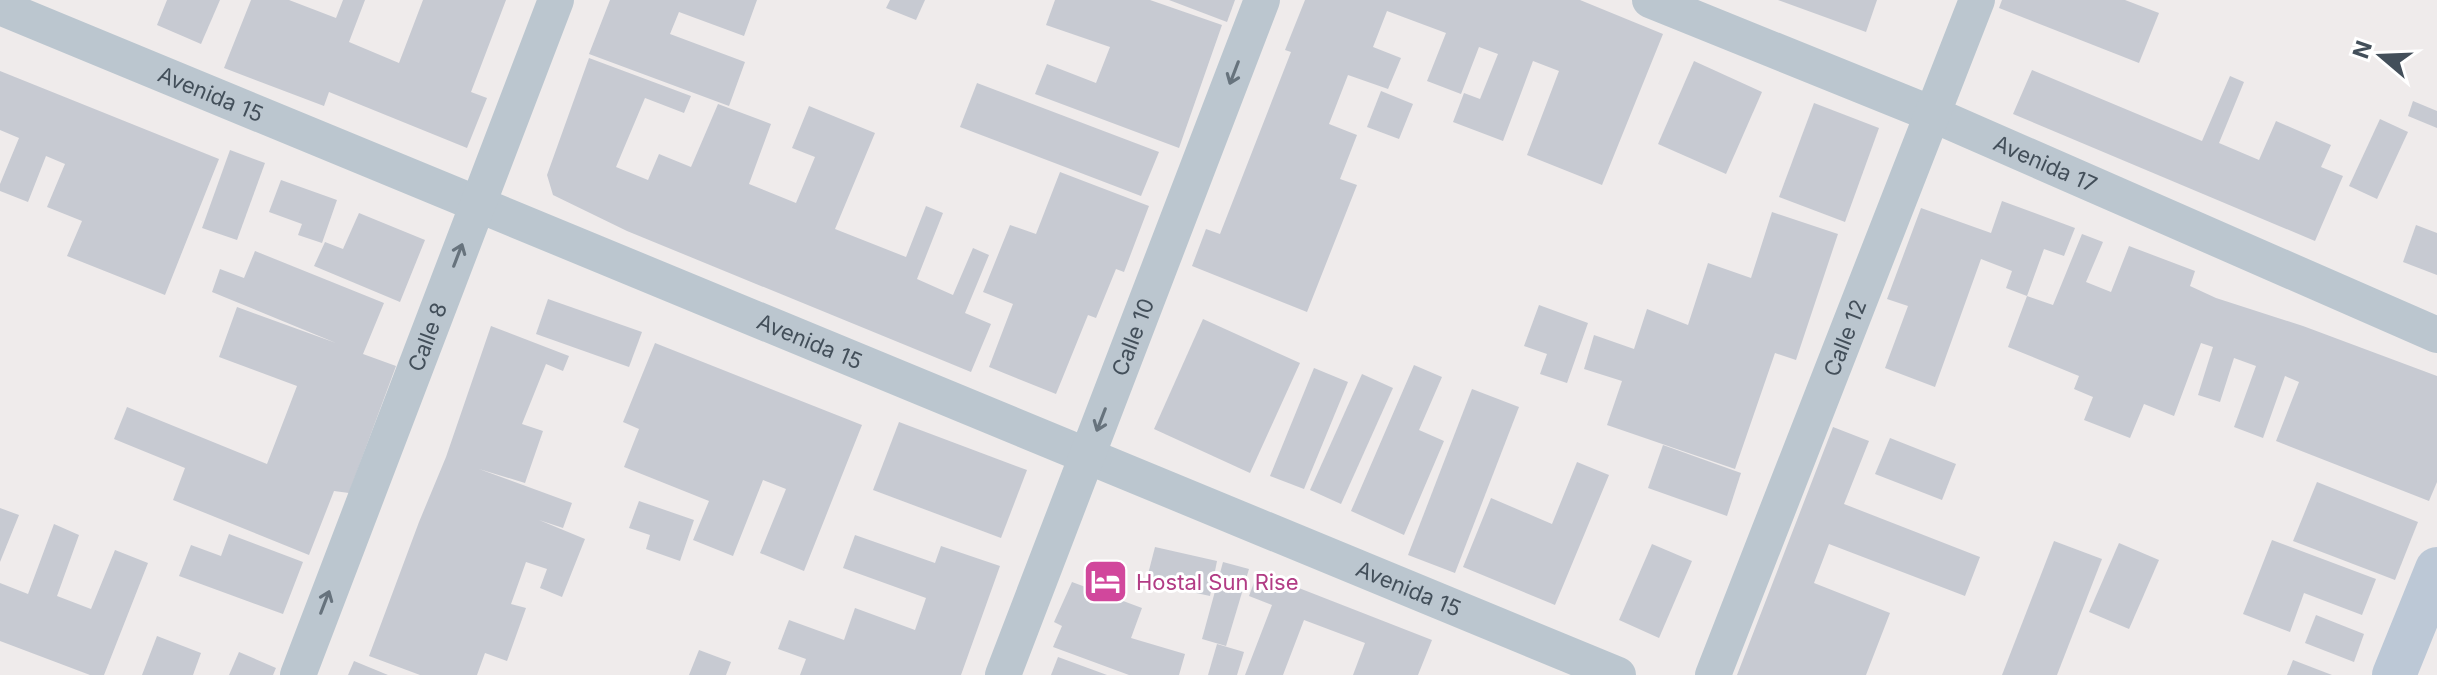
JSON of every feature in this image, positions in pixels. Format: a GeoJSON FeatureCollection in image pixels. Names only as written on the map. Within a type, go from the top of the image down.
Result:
{"type":"FeatureCollection","features":[{"type":"Feature","properties":{"kind":"street","name":"Calle 8"},"geometry":{"type":"LineString","coordinates":[[298,675],[556,0]]}},
{"type":"Feature","properties":{"kind":"street","name":"Calle 10"},"geometry":{"type":"LineString","coordinates":[[1003,675],[1262,0]]}},
{"type":"Feature","properties":{"kind":"street","name":"Avenida 17"},"geometry":{"type":"LineString","coordinates":[[1650,0],[1932,114],[2437,335]]}},
{"type":"Feature","properties":{"kind":"street","name":"Calle 12"},"geometry":{"type":"LineString","coordinates":[[1713,675],[1977,0]]}},
{"type":"Feature","properties":{"kind":"street","name":"Avenida 15"},"geometry":{"type":"LineString","coordinates":[[0,7],[1618,675]]}},
{"type":"Feature","properties":{"kind":"street"},"geometry":{"type":"LineString","coordinates":[[2394,675],[2437,569]]}},
{"type":"Feature","properties":{"kind":"building"},"geometry":{"type":"Polygon","coordinates":[[[167,0],[220,0],[201,44],[157,25],[167,0]]]}},
{"type":"Feature","properties":{"kind":"building"},"geometry":{"type":"Polygon","coordinates":[[[251,0],[289,0],[336,18],[343,0],[365,0],[349,42],[399,63],[423,0],[506,0],[471,92],[487,98],[467,148],[329,92],[324,106],[224,68],[251,0]]]}},
{"type":"Feature","properties":{"kind":"building"},"geometry":{"type":"Polygon","coordinates":[[[610,0],[757,0],[744,36],[679,12],[670,34],[745,62],[729,106],[589,54],[610,0]]]}},
{"type":"Feature","properties":{"kind":"building"},"geometry":{"type":"Polygon","coordinates":[[[890,0],[925,0],[916,20],[886,8],[890,0]]]}},
{"type":"Feature","properties":{"kind":"building"},"geometry":{"type":"Polygon","coordinates":[[[1055,0],[1150,0],[1222,25],[1179,148],[1035,94],[1047,64],[1096,83],[1110,47],[1046,25],[1055,0]]]}},
{"type":"Feature","properties":{"kind":"building"},"geometry":{"type":"Polygon","coordinates":[[[1169,0],[1235,0],[1227,22],[1169,0]]]}},
{"type":"Feature","properties":{"kind":"building"},"geometry":{"type":"Polygon","coordinates":[[[1305,0],[1580,0],[1663,34],[1602,185],[1527,155],[1559,71],[1533,61],[1503,141],[1453,122],[1464,93],[1480,99],[1498,54],[1479,47],[1461,94],[1427,81],[1446,33],[1387,11],[1373,47],[1401,58],[1388,89],[1348,75],[1329,124],[1357,135],[1340,179],[1357,185],[1307,312],[1192,266],[1206,229],[1220,234],[1291,52],[1285,50],[1305,0]]]}},
{"type":"Feature","properties":{"kind":"building"},"geometry":{"type":"Polygon","coordinates":[[[1778,0],[1877,0],[1866,32],[1778,0]]]}},
{"type":"Feature","properties":{"kind":"building"},"geometry":{"type":"Polygon","coordinates":[[[2002,0],[2125,0],[2159,13],[2139,63],[1999,8],[2002,0]]]}},
{"type":"Feature","properties":{"kind":"building"},"geometry":{"type":"Polygon","coordinates":[[[589,58],[691,96],[684,113],[645,98],[616,167],[648,180],[659,154],[691,167],[718,104],[771,124],[749,184],[796,203],[815,157],[792,148],[809,106],[875,133],[835,229],[906,257],[926,206],[943,213],[917,279],[953,295],[973,248],[989,255],[965,313],[991,324],[971,372],[627,231],[553,195],[547,175],[589,58]]]}},
{"type":"Feature","properties":{"kind":"building"},"geometry":{"type":"Polygon","coordinates":[[[1694,61],[1762,92],[1726,174],[1658,144],[1694,61]]]}},
{"type":"Feature","properties":{"kind":"building"},"geometry":{"type":"Polygon","coordinates":[[[2032,70],[2202,141],[2230,76],[2244,82],[2219,143],[2259,160],[2276,121],[2331,145],[2321,167],[2343,176],[2315,241],[2013,114],[2032,70]]]}},
{"type":"Feature","properties":{"kind":"building"},"geometry":{"type":"Polygon","coordinates":[[[0,71],[219,159],[165,295],[67,256],[82,221],[47,207],[65,164],[46,156],[28,202],[0,191],[19,138],[0,130],[0,71]]]}},
{"type":"Feature","properties":{"kind":"building"},"geometry":{"type":"Polygon","coordinates":[[[977,83],[1159,152],[1141,196],[960,127],[977,83]]]}},
{"type":"Feature","properties":{"kind":"building"},"geometry":{"type":"Polygon","coordinates":[[[1381,91],[1413,104],[1399,139],[1367,127],[1381,91]]]}},
{"type":"Feature","properties":{"kind":"building"},"geometry":{"type":"Polygon","coordinates":[[[2413,101],[2437,111],[2437,128],[2408,116],[2413,101]]]}},
{"type":"Feature","properties":{"kind":"building"},"geometry":{"type":"Polygon","coordinates":[[[1814,103],[1879,128],[1845,222],[1779,197],[1814,103]]]}},
{"type":"Feature","properties":{"kind":"building"},"geometry":{"type":"Polygon","coordinates":[[[2380,119],[2408,132],[2377,199],[2349,186],[2380,119]]]}},
{"type":"Feature","properties":{"kind":"building"},"geometry":{"type":"Polygon","coordinates":[[[230,150],[265,163],[237,240],[202,228],[230,150]]]}},
{"type":"Feature","properties":{"kind":"building"},"geometry":{"type":"Polygon","coordinates":[[[1060,172],[1149,206],[1124,272],[1116,269],[1096,318],[1088,315],[1056,394],[989,367],[1013,304],[983,292],[1010,225],[1036,234],[1060,172]]]}},
{"type":"Feature","properties":{"kind":"building"},"geometry":{"type":"Polygon","coordinates":[[[281,180],[337,200],[322,243],[298,235],[302,224],[269,212],[281,180]]]}},
{"type":"Feature","properties":{"kind":"building"},"geometry":{"type":"Polygon","coordinates":[[[2002,201],[2075,228],[2064,256],[2044,249],[2027,296],[2006,288],[2012,271],[1981,259],[1935,387],[1885,368],[1908,306],[1887,299],[1921,208],[1991,233],[2002,201]]]}},
{"type":"Feature","properties":{"kind":"building"},"geometry":{"type":"Polygon","coordinates":[[[1772,212],[1838,234],[1796,360],[1775,353],[1735,469],[1607,425],[1622,381],[1584,369],[1594,335],[1634,349],[1647,309],[1688,325],[1708,263],[1751,278],[1772,212]]]}},
{"type":"Feature","properties":{"kind":"building"},"geometry":{"type":"Polygon","coordinates":[[[359,213],[425,240],[400,302],[314,266],[325,242],[343,249],[359,213]]]}},
{"type":"Feature","properties":{"kind":"building"},"geometry":{"type":"Polygon","coordinates":[[[2416,225],[2437,233],[2437,275],[2403,262],[2416,225]]]}},
{"type":"Feature","properties":{"kind":"building"},"geometry":{"type":"Polygon","coordinates":[[[2082,234],[2103,242],[2086,282],[2111,292],[2129,246],[2195,271],[2190,286],[2216,298],[2303,326],[2437,376],[2437,482],[2429,501],[2276,441],[2299,382],[2285,376],[2263,438],[2234,427],[2256,366],[2234,358],[2220,402],[2198,395],[2213,347],[2201,343],[2174,416],[2144,404],[2130,438],[2084,420],[2093,397],[2074,389],[2079,376],[2008,347],[2027,296],[2053,305],[2082,234]]]}},
{"type":"Feature","properties":{"kind":"building"},"geometry":{"type":"Polygon","coordinates":[[[255,251],[384,303],[363,354],[396,366],[349,493],[334,491],[309,555],[173,500],[185,468],[114,439],[127,407],[267,464],[297,386],[219,357],[237,307],[336,343],[212,292],[220,269],[244,278],[255,251]]]}},
{"type":"Feature","properties":{"kind":"building"},"geometry":{"type":"Polygon","coordinates":[[[548,299],[642,332],[629,367],[536,334],[548,299]]]}},
{"type":"Feature","properties":{"kind":"building"},"geometry":{"type":"Polygon","coordinates":[[[1539,305],[1588,323],[1567,383],[1540,374],[1547,354],[1524,346],[1539,305]]]}},
{"type":"Feature","properties":{"kind":"building"},"geometry":{"type":"Polygon","coordinates":[[[1203,319],[1300,363],[1250,473],[1154,429],[1203,319]]]}},
{"type":"Feature","properties":{"kind":"building"},"geometry":{"type":"Polygon","coordinates":[[[491,326],[569,356],[563,371],[546,364],[522,424],[543,431],[525,483],[479,469],[572,503],[563,528],[539,520],[585,539],[562,597],[540,588],[547,569],[526,562],[511,604],[526,608],[507,661],[485,653],[477,675],[420,675],[369,656],[446,457],[491,326]]]}},
{"type":"Feature","properties":{"kind":"building"},"geometry":{"type":"Polygon","coordinates":[[[655,343],[862,425],[804,571],[760,553],[786,489],[763,480],[733,556],[693,540],[709,501],[624,467],[639,429],[623,422],[655,343]]]}},
{"type":"Feature","properties":{"kind":"building"},"geometry":{"type":"Polygon","coordinates":[[[1414,365],[1442,377],[1419,430],[1444,441],[1404,535],[1351,511],[1414,365]]]}},
{"type":"Feature","properties":{"kind":"building"},"geometry":{"type":"Polygon","coordinates":[[[1314,368],[1348,382],[1304,489],[1270,476],[1314,368]]]}},
{"type":"Feature","properties":{"kind":"building"},"geometry":{"type":"Polygon","coordinates":[[[1362,374],[1393,388],[1341,504],[1310,490],[1362,374]]]}},
{"type":"Feature","properties":{"kind":"building"},"geometry":{"type":"Polygon","coordinates":[[[1472,389],[1519,407],[1455,573],[1408,555],[1472,389]]]}},
{"type":"Feature","properties":{"kind":"building"},"geometry":{"type":"Polygon","coordinates":[[[899,422],[1027,470],[1001,538],[873,490],[899,422]]]}},
{"type":"Feature","properties":{"kind":"building"},"geometry":{"type":"Polygon","coordinates":[[[1833,427],[1869,441],[1844,504],[1980,557],[1965,596],[1829,544],[1814,583],[1890,613],[1866,675],[1737,675],[1833,427]]]}},
{"type":"Feature","properties":{"kind":"building"},"geometry":{"type":"Polygon","coordinates":[[[1890,438],[1956,464],[1942,500],[1875,474],[1890,438]]]}},
{"type":"Feature","properties":{"kind":"building"},"geometry":{"type":"Polygon","coordinates":[[[1663,445],[1741,473],[1727,516],[1648,488],[1663,445]]]}},
{"type":"Feature","properties":{"kind":"building"},"geometry":{"type":"Polygon","coordinates":[[[1577,462],[1609,475],[1555,605],[1463,567],[1491,498],[1552,524],[1577,462]]]}},
{"type":"Feature","properties":{"kind":"building"},"geometry":{"type":"Polygon","coordinates":[[[2317,482],[2418,522],[2395,580],[2293,541],[2317,482]]]}},
{"type":"Feature","properties":{"kind":"building"},"geometry":{"type":"Polygon","coordinates":[[[639,501],[694,520],[680,561],[646,549],[650,535],[629,528],[639,501]]]}},
{"type":"Feature","properties":{"kind":"building"},"geometry":{"type":"Polygon","coordinates":[[[0,508],[19,515],[0,562],[0,508]]]}},
{"type":"Feature","properties":{"kind":"building"},"geometry":{"type":"Polygon","coordinates":[[[54,524],[79,535],[57,596],[91,609],[115,550],[148,563],[104,675],[90,675],[0,641],[0,583],[28,594],[54,524]]]}},
{"type":"Feature","properties":{"kind":"building"},"geometry":{"type":"Polygon","coordinates":[[[229,534],[303,562],[283,614],[179,576],[191,545],[221,556],[229,534]]]}},
{"type":"Feature","properties":{"kind":"building"},"geometry":{"type":"Polygon","coordinates":[[[855,535],[935,563],[941,546],[1000,566],[961,675],[800,675],[806,659],[778,649],[789,620],[844,640],[855,608],[915,630],[926,598],[843,568],[855,535]]]}},
{"type":"Feature","properties":{"kind":"building"},"geometry":{"type":"Polygon","coordinates":[[[2272,540],[2376,579],[2362,615],[2304,593],[2290,632],[2243,614],[2272,540]]]}},
{"type":"Feature","properties":{"kind":"building"},"geometry":{"type":"Polygon","coordinates":[[[2054,541],[2102,559],[2057,675],[2002,675],[2054,541]]]}},
{"type":"Feature","properties":{"kind":"building"},"geometry":{"type":"Polygon","coordinates":[[[2119,543],[2159,560],[2129,629],[2089,612],[2119,543]]]}},
{"type":"Feature","properties":{"kind":"building"},"geometry":{"type":"Polygon","coordinates":[[[1652,544],[1692,561],[1659,638],[1619,620],[1652,544]]]}},
{"type":"Feature","properties":{"kind":"building"},"geometry":{"type":"Polygon","coordinates":[[[1155,547],[1217,561],[1210,596],[1146,582],[1155,547]]]}},
{"type":"Feature","properties":{"kind":"building"},"geometry":{"type":"Polygon","coordinates":[[[1223,562],[1249,569],[1226,646],[1202,639],[1223,562]]]}},
{"type":"Feature","properties":{"kind":"building"},"geometry":{"type":"Polygon","coordinates":[[[1258,572],[1432,640],[1418,675],[1353,675],[1365,643],[1304,620],[1283,675],[1245,675],[1272,605],[1249,596],[1258,572]]]}},
{"type":"Feature","properties":{"kind":"building"},"geometry":{"type":"Polygon","coordinates":[[[1072,582],[1142,608],[1131,638],[1185,654],[1179,675],[1129,675],[1053,647],[1062,626],[1054,622],[1072,582]]]}},
{"type":"Feature","properties":{"kind":"building"},"geometry":{"type":"Polygon","coordinates":[[[2316,615],[2364,634],[2354,662],[2305,643],[2316,615]]]}},
{"type":"Feature","properties":{"kind":"building"},"geometry":{"type":"Polygon","coordinates":[[[157,636],[201,653],[193,675],[142,675],[157,636]]]}},
{"type":"Feature","properties":{"kind":"building"},"geometry":{"type":"Polygon","coordinates":[[[1217,644],[1244,652],[1237,675],[1208,675],[1217,644]]]}},
{"type":"Feature","properties":{"kind":"building"},"geometry":{"type":"Polygon","coordinates":[[[699,650],[731,662],[726,675],[689,675],[699,650]]]}},
{"type":"Feature","properties":{"kind":"building"},"geometry":{"type":"Polygon","coordinates":[[[239,652],[276,668],[273,675],[229,675],[239,652]]]}},
{"type":"Feature","properties":{"kind":"building"},"geometry":{"type":"Polygon","coordinates":[[[1058,657],[1107,675],[1051,675],[1058,657]]]}},
{"type":"Feature","properties":{"kind":"building"},"geometry":{"type":"Polygon","coordinates":[[[2293,660],[2332,675],[2287,675],[2293,660]]]}},
{"type":"Feature","properties":{"kind":"building"},"geometry":{"type":"Polygon","coordinates":[[[354,661],[388,675],[348,675],[354,661]]]}},
{"type":"Feature","properties":{"kind":"place","name":"Hostal Sun Rise"},"geometry":{"type":"Point","coordinates":[1105,582]}}]}
